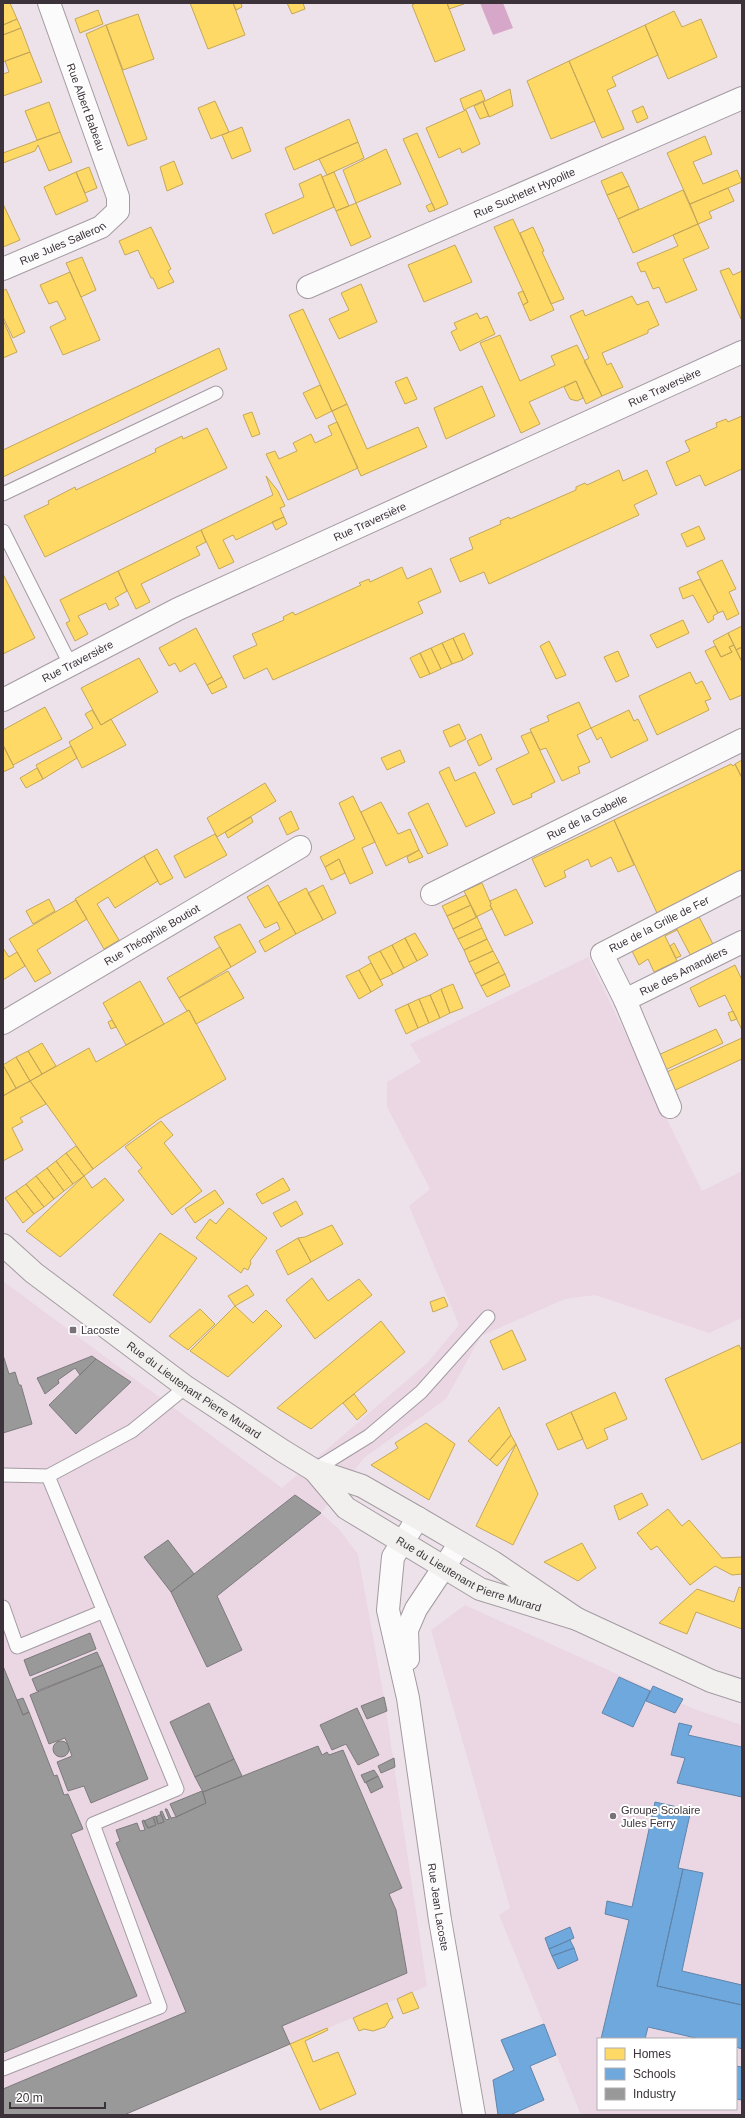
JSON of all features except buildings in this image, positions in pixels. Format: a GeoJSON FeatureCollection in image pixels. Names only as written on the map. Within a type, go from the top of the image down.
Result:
{"type":"FeatureCollection","features":[{"type":"Feature","properties":{"kind":"main road","name":"Rue du Lieutenant Pierre Murard"},"geometry":{"type":"LineString","coordinates":[[3,1245],[34,1273],[186,1387],[314,1470],[362,1486],[493,1562],[577,1619]]}},
{"type":"Feature","properties":{"kind":"main road","name":"Rue du Lieutenant Pierre Murard"},"geometry":{"type":"LineString","coordinates":[[314,1470],[346,1508],[480,1588],[577,1619],[711,1680],[742,1691]]}},
{"type":"Feature","properties":{"kind":"street","name":"Rue Albert Babeau"},"geometry":{"type":"LineString","coordinates":[[49,3],[118,197],[118,211]]}},
{"type":"Feature","properties":{"kind":"street","name":"Rue Suchetet Hypolite"},"geometry":{"type":"LineString","coordinates":[[308,287],[742,98]]}},
{"type":"Feature","properties":{"kind":"street","name":"Rue Jules Salleron"},"geometry":{"type":"LineString","coordinates":[[3,269],[101,227],[118,211]]}},
{"type":"Feature","properties":{"kind":"street","name":"Rue Traversière"},"geometry":{"type":"LineString","coordinates":[[3,700],[178,609],[742,352]]}},
{"type":"Feature","properties":{"kind":"street","name":"Rue de la Gabelle"},"geometry":{"type":"LineString","coordinates":[[432,894],[742,740]]}},
{"type":"Feature","properties":{"kind":"street","name":"Rue Théophile Boutiot"},"geometry":{"type":"LineString","coordinates":[[3,1023],[300,847]]}},
{"type":"Feature","properties":{"kind":"street","name":"Rue de la Grille de Fer"},"geometry":{"type":"LineString","coordinates":[[625,1000],[602,954],[742,882]]}},
{"type":"Feature","properties":{"kind":"street","name":"Rue des Amandiers"},"geometry":{"type":"LineString","coordinates":[[625,1000],[742,942]]}},
{"type":"Feature","properties":{"kind":"street"},"geometry":{"type":"LineString","coordinates":[[625,1000],[670,1107]]}},
{"type":"Feature","properties":{"kind":"street","name":"Rue Jean Lacoste"},"geometry":{"type":"LineString","coordinates":[[418,1518],[393,1556],[388,1610],[408,1698],[440,1920],[474,2115]]}},
{"type":"Feature","properties":{"kind":"street","name":"Rue Jean Lacoste"},"geometry":{"type":"LineString","coordinates":[[408,1698],[407,1630],[416,1609],[460,1543]]}},
{"type":"Feature","properties":{"kind":"lane"},"geometry":{"type":"LineString","coordinates":[[3,494],[216,393]]}},
{"type":"Feature","properties":{"kind":"lane"},"geometry":{"type":"LineString","coordinates":[[3,531],[72,664]]}},
{"type":"Feature","properties":{"kind":"lane"},"geometry":{"type":"LineString","coordinates":[[314,1470],[369,1436],[421,1392],[488,1318]]}},
{"type":"Feature","properties":{"kind":"lane"},"geometry":{"type":"LineString","coordinates":[[3,1475],[48,1476],[132,1431],[186,1387]]}},
{"type":"Feature","properties":{"kind":"lane"},"geometry":{"type":"LineString","coordinates":[[3,2070],[160,2007],[94,1824],[177,1789],[48,1476]]}},
{"type":"Feature","properties":{"kind":"lane"},"geometry":{"type":"LineString","coordinates":[[3,1607],[17,1647],[104,1612]]}},
{"type":"Feature","properties":{"kind":"shaded area"},"geometry":{"type":"Polygon","coordinates":[[[480,3],[503,3],[513,28],[493,35],[480,3]]]}},
{"type":"Feature","properties":{"kind":"shaded area"},"geometry":{"type":"Polygon","coordinates":[[[588,957],[702,1191],[742,1171],[742,1318],[709,1333],[595,1295],[565,1299],[481,1336],[446,1399],[364,1458],[321,1513],[338,1528],[358,1554],[384,1697],[427,1986],[124,2115],[3,2115],[3,1281],[282,1488],[427,1363],[459,1325],[409,1206],[430,1189],[387,1107],[387,1082],[421,1062],[410,1044],[588,957]]]}},
{"type":"Feature","properties":{"kind":"shaded area","name":"Groupe Scolaire Jules Ferry"},"geometry":{"type":"Polygon","coordinates":[[[465,1605],[694,1709],[742,1725],[742,2115],[581,2115],[499,1915],[510,1908],[431,1630],[465,1605]]]}},
{"type":"Feature","properties":{"kind":"place","name":"Lacoste"},"geometry":{"type":"Point","coordinates":[73,1330]}},
{"type":"Feature","properties":{"kind":"place","name":"Groupe Scolaire Jules Ferry"},"geometry":{"type":"Point","coordinates":[613,1816]}}]}
